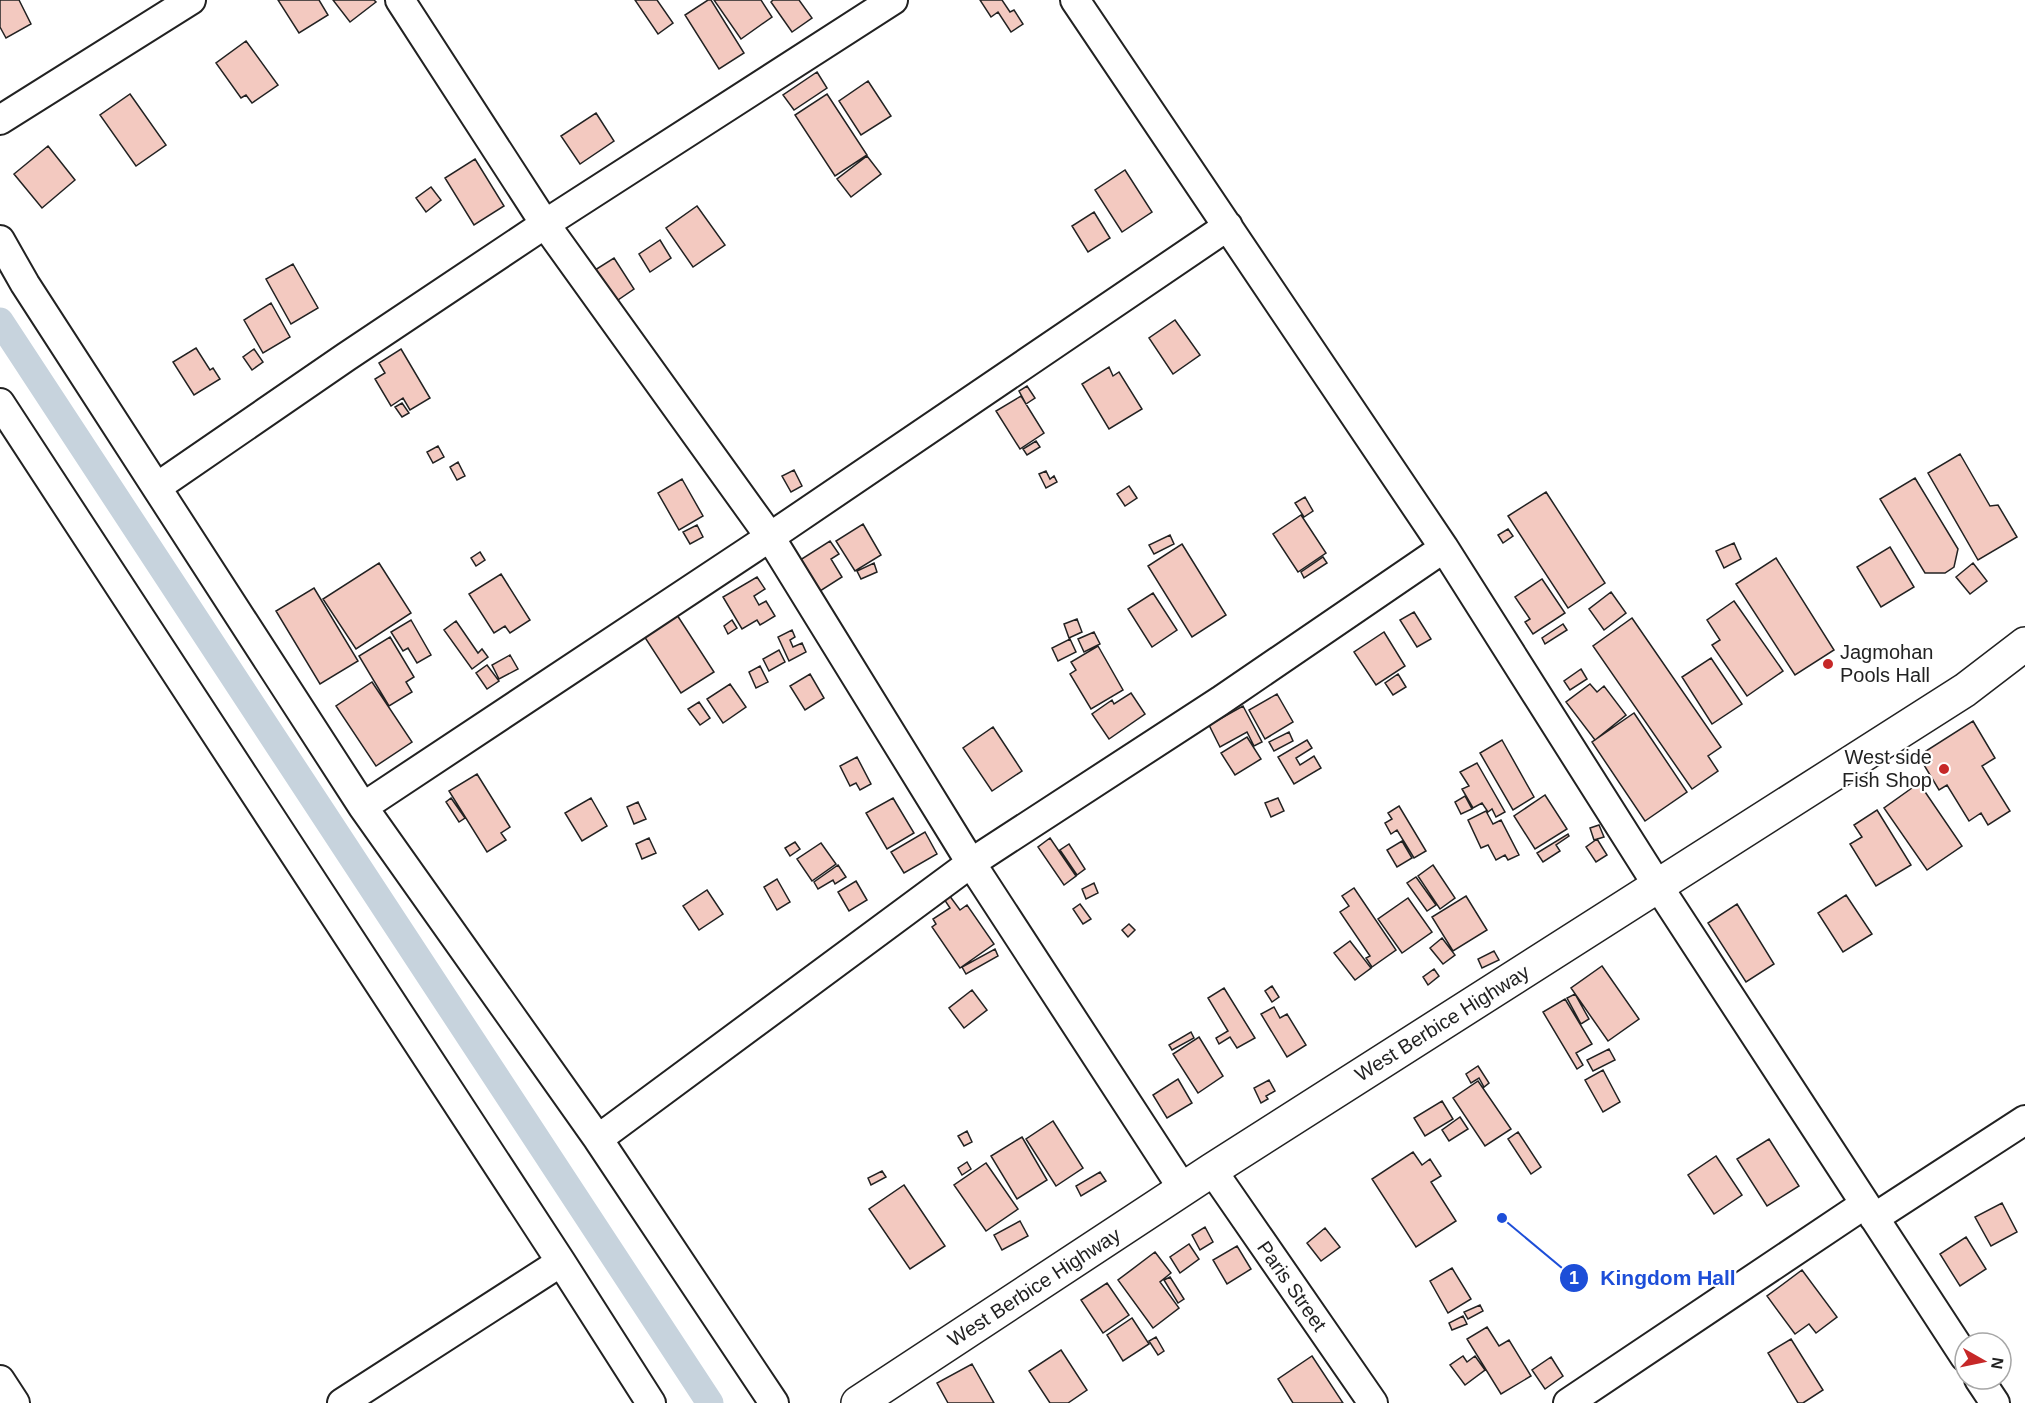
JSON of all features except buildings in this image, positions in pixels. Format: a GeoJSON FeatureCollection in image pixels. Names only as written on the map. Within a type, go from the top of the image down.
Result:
{"type":"FeatureCollection","features":[{"type":"Feature","properties":{"kind":"main road","name":"West Berbice Highway"},"geometry":{"type":"LineString","coordinates":[[858,1403],[1182,1189],[1965,690],[2025,644]]}},
{"type":"Feature","properties":{"kind":"street"},"geometry":{"type":"LineString","coordinates":[[0,120],[191,0]]}},
{"type":"Feature","properties":{"kind":"street"},"geometry":{"type":"LineString","coordinates":[[400,0],[545,224],[770,537],[971,863],[1182,1189]]}},
{"type":"Feature","properties":{"kind":"street"},"geometry":{"type":"LineString","coordinates":[[157,487],[545,224],[893,0]]}},
{"type":"Feature","properties":{"kind":"street"},"geometry":{"type":"LineString","coordinates":[[1075,0],[1444,548],[1658,886],[1953,1339]]}},
{"type":"Feature","properties":{"kind":"street"},"geometry":{"type":"LineString","coordinates":[[363,807],[770,537],[1228,226]]}},
{"type":"Feature","properties":{"kind":"street"},"geometry":{"type":"LineString","coordinates":[[0,240],[25,284],[363,807],[597,1139],[774,1403]]}},
{"type":"Feature","properties":{"kind":"street"},"geometry":{"type":"LineString","coordinates":[[0,403],[651,1403]]}},
{"type":"Feature","properties":{"kind":"street"},"geometry":{"type":"LineString","coordinates":[[597,1139],[971,863],[1220,701],[1444,548]]}},
{"type":"Feature","properties":{"kind":"street"},"geometry":{"type":"LineString","coordinates":[[1568,1403],[1870,1211],[2025,1120]]}},
{"type":"Feature","properties":{"kind":"street","name":"Paris Street"},"geometry":{"type":"LineString","coordinates":[[1212,1170],[1373,1403]]}},
{"type":"Feature","properties":{"kind":"street"},"geometry":{"type":"LineString","coordinates":[[342,1403],[561,1262]]}},
{"type":"Feature","properties":{"kind":"street"},"geometry":{"type":"LineString","coordinates":[[0,1380],[15,1403]]}},
{"type":"Feature","properties":{"kind":"waterway"},"geometry":{"type":"LineString","coordinates":[[0,321],[710,1403]]}},
{"type":"Feature","properties":{"kind":"place","name":"Jagmohan Pools Hall"},"geometry":{"type":"Point","coordinates":[1828,664]}},
{"type":"Feature","properties":{"kind":"place","name":"West side Fish Shop"},"geometry":{"type":"Point","coordinates":[1944,769]}},
{"type":"Feature","properties":{"kind":"place","name":"Kingdom Hall"},"geometry":{"type":"Point","coordinates":[1502,1218]}}]}
